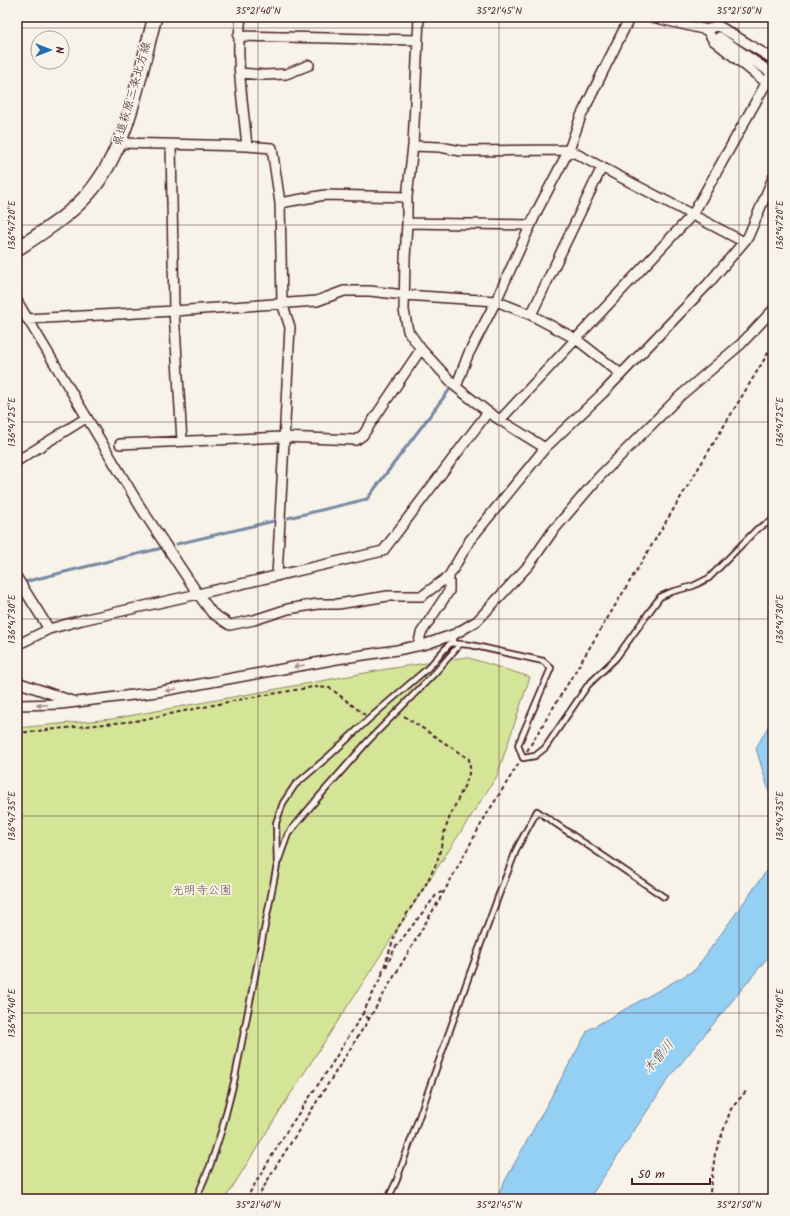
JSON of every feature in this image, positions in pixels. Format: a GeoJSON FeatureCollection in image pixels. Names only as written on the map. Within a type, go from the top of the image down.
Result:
{"type":"FeatureCollection","features":[{"type":"Feature","properties":{"kind":"main road","name":"県道萩原三条北方線"},"geometry":{"type":"LineString","coordinates":[[19,244],[66,216],[90,192],[111,161],[130,111],[155,17]]}},
{"type":"Feature","properties":{"kind":"street"},"geometry":{"type":"LineString","coordinates":[[241,17],[238,36],[247,146]]}},
{"type":"Feature","properties":{"kind":"street"},"geometry":{"type":"LineString","coordinates":[[420,17],[413,146],[407,197],[404,310],[408,332],[421,350],[456,388],[488,412],[545,448]]}},
{"type":"Feature","properties":{"kind":"street"},"geometry":{"type":"LineString","coordinates":[[456,388],[468,355],[569,150],[581,116],[630,17]]}},
{"type":"Feature","properties":{"kind":"street"},"geometry":{"type":"LineString","coordinates":[[500,420],[693,214],[770,78],[707,30],[652,17]]}},
{"type":"Feature","properties":{"kind":"street"},"geometry":{"type":"LineString","coordinates":[[707,30],[717,25],[773,59]]}},
{"type":"Feature","properties":{"kind":"street"},"geometry":{"type":"LineString","coordinates":[[238,36],[418,40]]}},
{"type":"Feature","properties":{"kind":"street"},"geometry":{"type":"LineString","coordinates":[[240,73],[265,75],[286,74],[309,65]]}},
{"type":"Feature","properties":{"kind":"street"},"geometry":{"type":"LineString","coordinates":[[119,143],[272,148],[280,203],[282,303],[290,327],[283,437],[277,576]]}},
{"type":"Feature","properties":{"kind":"street"},"geometry":{"type":"LineString","coordinates":[[170,144],[174,311],[182,441]]}},
{"type":"Feature","properties":{"kind":"street"},"geometry":{"type":"LineString","coordinates":[[413,146],[440,147],[461,151],[569,150],[744,242]]}},
{"type":"Feature","properties":{"kind":"street"},"geometry":{"type":"LineString","coordinates":[[531,315],[602,167]]}},
{"type":"Feature","properties":{"kind":"street"},"geometry":{"type":"LineString","coordinates":[[17,301],[141,508],[212,613],[230,625],[254,620],[288,609],[318,604],[338,604],[388,596],[422,596],[449,576],[470,540],[545,448],[621,374],[708,284],[744,242],[748,237],[773,178]]}},
{"type":"Feature","properties":{"kind":"street"},"geometry":{"type":"LineString","coordinates":[[280,203],[326,195],[407,197]]}},
{"type":"Feature","properties":{"kind":"street"},"geometry":{"type":"LineString","coordinates":[[407,223],[531,225]]}},
{"type":"Feature","properties":{"kind":"street"},"geometry":{"type":"LineString","coordinates":[[27,318],[174,311],[317,301],[344,292],[370,291],[404,295],[496,300],[531,315],[576,338],[621,374]]}},
{"type":"Feature","properties":{"kind":"street"},"geometry":{"type":"LineString","coordinates":[[17,705],[61,704],[157,692],[337,659],[418,646],[455,634],[477,621],[529,565],[552,532],[599,476],[680,396],[741,344],[773,310]]}},
{"type":"Feature","properties":{"kind":"street"},"geometry":{"type":"LineString","coordinates":[[120,444],[283,437],[356,440],[363,435],[421,350]]}},
{"type":"Feature","properties":{"kind":"street"},"geometry":{"type":"LineString","coordinates":[[17,643],[23,642],[49,629],[82,620],[383,551],[488,412]]}},
{"type":"Feature","properties":{"kind":"street"},"geometry":{"type":"LineString","coordinates":[[17,461],[86,418]]}},
{"type":"Feature","properties":{"kind":"street"},"geometry":{"type":"LineString","coordinates":[[418,646],[420,633],[449,591],[449,576]]}},
{"type":"Feature","properties":{"kind":"street"},"geometry":{"type":"LineString","coordinates":[[17,578],[49,629]]}},
{"type":"Feature","properties":{"kind":"street"},"geometry":{"type":"LineString","coordinates":[[17,682],[75,702]]}},
{"type":"Feature","properties":{"kind":"lane"},"geometry":{"type":"LineString","coordinates":[[450,643],[471,645],[543,662],[551,668],[518,745],[523,758],[536,756],[545,748],[588,685],[616,658],[660,597],[692,586],[709,578],[757,529],[773,520]]}},
{"type":"Feature","properties":{"kind":"lane"},"geometry":{"type":"LineString","coordinates":[[277,865],[276,823],[283,803],[295,785],[330,756],[370,718],[428,668],[454,639],[455,634]]}},
{"type":"Feature","properties":{"kind":"lane"},"geometry":{"type":"LineString","coordinates":[[196,1199],[210,1166],[222,1130],[234,1082],[277,865],[288,834],[368,741],[434,674],[460,644]]}},
{"type":"Feature","properties":{"kind":"lane"},"geometry":{"type":"LineString","coordinates":[[388,1199],[396,1182],[466,983],[517,848],[537,811],[664,897]]}},
{"type":"Feature","properties":{"kind":"path"},"geometry":{"type":"LineString","coordinates":[[257,1199],[273,1171],[369,1019],[446,890],[485,817],[523,758],[773,345]]}},
{"type":"Feature","properties":{"kind":"path"},"geometry":{"type":"LineString","coordinates":[[17,733],[135,721],[248,698],[313,687],[330,688],[370,718]]}},
{"type":"Feature","properties":{"kind":"path"},"geometry":{"type":"LineString","coordinates":[[382,973],[397,929],[425,886],[437,862],[442,847],[443,836],[450,816],[468,778],[470,768],[469,760],[404,716],[400,720]]}},
{"type":"Feature","properties":{"kind":"path"},"geometry":{"type":"LineString","coordinates":[[246,1199],[288,1129],[328,1070],[363,1014],[395,948],[437,894],[446,890]]}},
{"type":"Feature","properties":{"kind":"path"},"geometry":{"type":"LineString","coordinates":[[363,1014],[369,1019]]}},
{"type":"Feature","properties":{"kind":"path"},"geometry":{"type":"LineString","coordinates":[[709,1199],[715,1154],[731,1109],[746,1090]]}},
{"type":"Feature","properties":{"kind":"green space","name":"光明寺公園"},"geometry":{"type":"Polygon","coordinates":[[[466,657],[530,677],[497,776],[286,1101],[225,1199],[17,1199],[17,728],[112,719],[387,669],[466,657]]]}},
{"type":"Feature","properties":{"kind":"water"},"geometry":{"type":"Polygon","coordinates":[[[773,718],[773,805],[756,748],[773,718]]]}},
{"type":"Feature","properties":{"kind":"water","name":"木曽川"},"geometry":{"type":"Polygon","coordinates":[[[773,862],[773,951],[669,1078],[589,1199],[495,1199],[588,1030],[695,970],[773,862]]]}},
{"type":"Feature","properties":{"kind":"waterway"},"geometry":{"type":"LineString","coordinates":[[288,518],[367,499],[450,389]]}},
{"type":"Feature","properties":{"kind":"waterway"},"geometry":{"type":"LineString","coordinates":[[177,544],[278,520]]}},
{"type":"Feature","properties":{"kind":"waterway"},"geometry":{"type":"LineString","coordinates":[[24,582],[166,547]]}}]}
